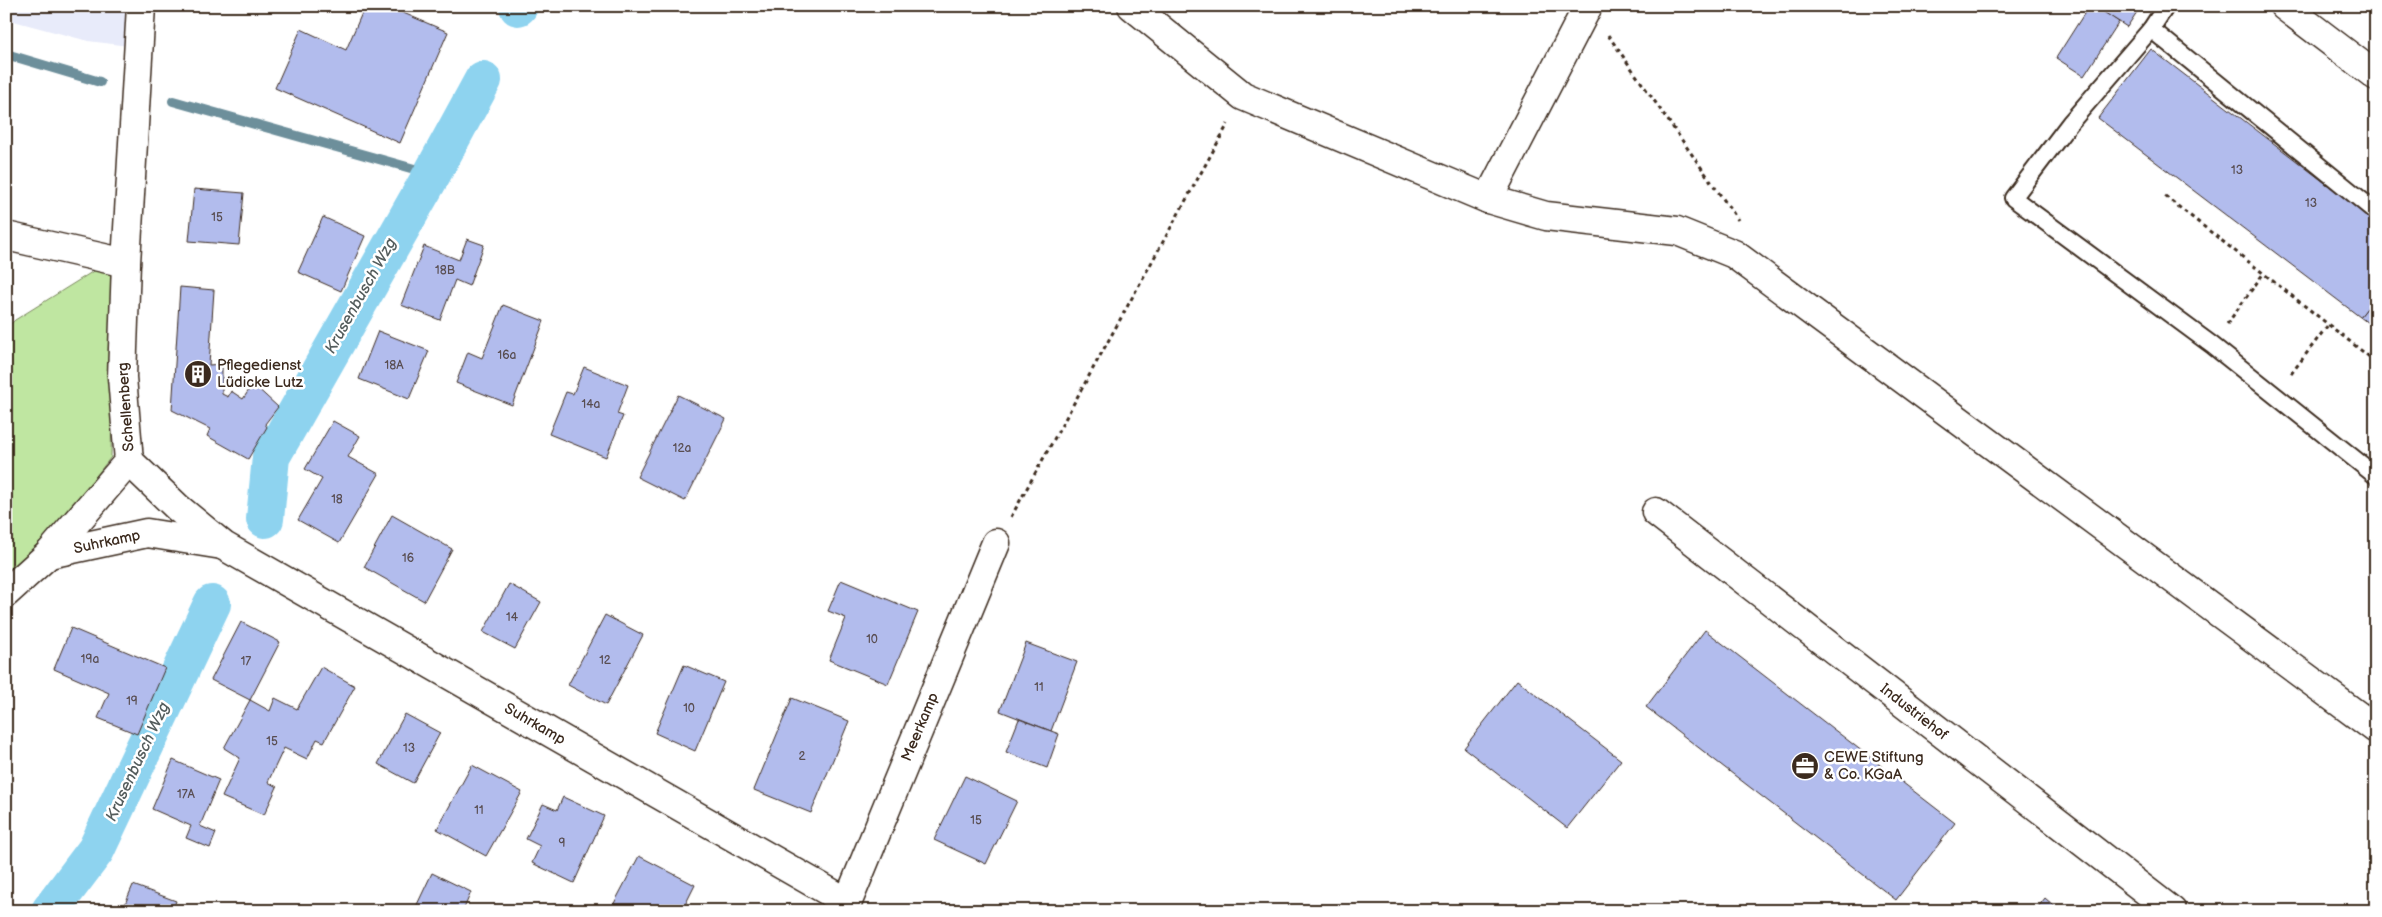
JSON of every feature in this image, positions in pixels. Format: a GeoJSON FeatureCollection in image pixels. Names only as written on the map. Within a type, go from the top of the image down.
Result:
{"type":"FeatureCollection","features":[{"type":"Feature","properties":{"kind":"street","name":"Schellenberg"},"geometry":{"type":"LineString","coordinates":[[6,593],[49,554],[129,461],[122,378],[126,263],[141,6]]}},
{"type":"Feature","properties":{"kind":"street"},"geometry":{"type":"LineString","coordinates":[[1132,6],[1243,96],[1488,199],[1546,216],[1677,231],[1734,254],[2376,729]]}},
{"type":"Feature","properties":{"kind":"street"},"geometry":{"type":"LineString","coordinates":[[1488,199],[1588,6]]}},
{"type":"Feature","properties":{"kind":"street"},"geometry":{"type":"LineString","coordinates":[[2284,6],[2376,76]]}},
{"type":"Feature","properties":{"kind":"street"},"geometry":{"type":"LineString","coordinates":[[6,236],[126,263]]}},
{"type":"Feature","properties":{"kind":"street","name":"Suhrkamp"},"geometry":{"type":"LineString","coordinates":[[129,461],[178,508],[224,546],[845,906]]}},
{"type":"Feature","properties":{"kind":"street","name":"Industriehof"},"geometry":{"type":"LineString","coordinates":[[1656,512],[2172,911]]}},
{"type":"Feature","properties":{"kind":"street","name":"Suhrkamp"},"geometry":{"type":"LineString","coordinates":[[49,554],[147,533],[224,546]]}},
{"type":"Feature","properties":{"kind":"street","name":"Meerkamp"},"geometry":{"type":"LineString","coordinates":[[845,906],[996,543]]}},
{"type":"Feature","properties":{"kind":"lane"},"geometry":{"type":"LineString","coordinates":[[2166,6],[2151,29],[2070,123],[2012,198],[2212,345],[2376,476]]}},
{"type":"Feature","properties":{"kind":"lane"},"geometry":{"type":"LineString","coordinates":[[2151,29],[2376,212]]}},
{"type":"Feature","properties":{"kind":"path"},"geometry":{"type":"LineString","coordinates":[[1588,6],[1740,224]]}},
{"type":"Feature","properties":{"kind":"path"},"geometry":{"type":"LineString","coordinates":[[996,543],[1243,96]]}},
{"type":"Feature","properties":{"kind":"path"},"geometry":{"type":"LineString","coordinates":[[2165,196],[2376,362]]}},
{"type":"Feature","properties":{"kind":"path"},"geometry":{"type":"LineString","coordinates":[[2212,345],[2263,274]]}},
{"type":"Feature","properties":{"kind":"path"},"geometry":{"type":"LineString","coordinates":[[2275,396],[2328,325]]}},
{"type":"Feature","properties":{"kind":"shaded area"},"geometry":{"type":"Polygon","coordinates":[[[6,6],[141,6],[137,47],[88,41],[6,19],[6,6]]]}},
{"type":"Feature","properties":{"kind":"green space"},"geometry":{"type":"Polygon","coordinates":[[[100,267],[114,270],[111,457],[60,522],[6,575],[6,328],[15,320],[100,267]]]}},
{"type":"Feature","properties":{"kind":"building"},"geometry":{"type":"Polygon","coordinates":[[[365,6],[387,6],[448,32],[400,143],[275,88],[301,29],[346,50],[365,6]]]}},
{"type":"Feature","properties":{"kind":"building"},"geometry":{"type":"Polygon","coordinates":[[[2089,6],[2096,6],[2119,22],[2084,76],[2056,58],[2089,6]]]}},
{"type":"Feature","properties":{"kind":"building"},"geometry":{"type":"Polygon","coordinates":[[[2105,6],[2141,6],[2127,27],[2102,11],[2105,6]]]}},
{"type":"Feature","properties":{"kind":"building"},"geometry":{"type":"Polygon","coordinates":[[[2151,49],[2376,222],[2376,297],[2360,317],[2098,118],[2151,49]]]}},
{"type":"Feature","properties":{"kind":"building"},"geometry":{"type":"Polygon","coordinates":[[[194,189],[244,193],[239,245],[189,241],[194,189]]]}},
{"type":"Feature","properties":{"kind":"building"},"geometry":{"type":"Polygon","coordinates":[[[323,217],[365,236],[341,291],[298,272],[323,217]]]}},
{"type":"Feature","properties":{"kind":"building"},"geometry":{"type":"Polygon","coordinates":[[[467,239],[484,245],[469,286],[455,280],[440,320],[401,305],[424,246],[459,260],[467,239]]]}},
{"type":"Feature","properties":{"kind":"building","name":"Pflegedienst Lüdicke Lutz"},"geometry":{"type":"Polygon","coordinates":[[[180,287],[214,290],[209,365],[222,364],[222,394],[228,397],[231,391],[243,399],[253,384],[278,407],[265,424],[267,427],[248,459],[207,436],[210,429],[172,410],[180,287]]]}},
{"type":"Feature","properties":{"kind":"building"},"geometry":{"type":"Polygon","coordinates":[[[2376,297],[2376,329],[2360,317],[2376,297]]]}},
{"type":"Feature","properties":{"kind":"building"},"geometry":{"type":"Polygon","coordinates":[[[503,305],[544,321],[512,405],[456,383],[468,352],[482,358],[503,305]]]}},
{"type":"Feature","properties":{"kind":"building"},"geometry":{"type":"Polygon","coordinates":[[[378,331],[429,351],[409,399],[359,379],[378,331]]]}},
{"type":"Feature","properties":{"kind":"building"},"geometry":{"type":"Polygon","coordinates":[[[584,367],[628,385],[617,414],[623,416],[606,457],[549,434],[566,392],[573,394],[584,367]]]}},
{"type":"Feature","properties":{"kind":"building"},"geometry":{"type":"Polygon","coordinates":[[[678,395],[726,419],[685,501],[637,477],[678,395]]]}},
{"type":"Feature","properties":{"kind":"building"},"geometry":{"type":"Polygon","coordinates":[[[333,421],[360,436],[348,457],[379,474],[339,543],[298,520],[322,479],[305,469],[333,421]]]}},
{"type":"Feature","properties":{"kind":"building"},"geometry":{"type":"Polygon","coordinates":[[[392,515],[452,549],[424,601],[364,567],[392,515]]]}},
{"type":"Feature","properties":{"kind":"building"},"geometry":{"type":"Polygon","coordinates":[[[841,580],[918,612],[888,684],[829,660],[846,618],[828,611],[841,580]]]}},
{"type":"Feature","properties":{"kind":"building"},"geometry":{"type":"Polygon","coordinates":[[[509,584],[541,602],[515,649],[483,632],[509,584]]]}},
{"type":"Feature","properties":{"kind":"building"},"geometry":{"type":"Polygon","coordinates":[[[605,615],[643,635],[606,705],[568,685],[605,615]]]}},
{"type":"Feature","properties":{"kind":"building"},"geometry":{"type":"Polygon","coordinates":[[[241,622],[280,642],[250,700],[211,680],[241,622]]]}},
{"type":"Feature","properties":{"kind":"building"},"geometry":{"type":"Polygon","coordinates":[[[71,628],[165,668],[137,734],[98,718],[109,693],[54,669],[71,628]]]}},
{"type":"Feature","properties":{"kind":"building"},"geometry":{"type":"Polygon","coordinates":[[[1705,630],[1955,823],[1896,900],[1646,707],[1705,630]]]}},
{"type":"Feature","properties":{"kind":"building"},"geometry":{"type":"Polygon","coordinates":[[[1026,643],[1077,662],[1051,731],[1000,711],[1026,643]]]}},
{"type":"Feature","properties":{"kind":"building"},"geometry":{"type":"Polygon","coordinates":[[[684,665],[724,682],[695,751],[655,733],[684,665]]]}},
{"type":"Feature","properties":{"kind":"building"},"geometry":{"type":"Polygon","coordinates":[[[321,667],[355,686],[324,742],[317,739],[307,759],[284,748],[268,782],[277,787],[264,815],[222,797],[240,758],[224,748],[250,700],[270,711],[275,698],[297,709],[321,667]]]}},
{"type":"Feature","properties":{"kind":"building"},"geometry":{"type":"Polygon","coordinates":[[[1517,680],[1621,760],[1567,828],[1464,748],[1517,680]]]}},
{"type":"Feature","properties":{"kind":"building"},"geometry":{"type":"Polygon","coordinates":[[[792,698],[849,721],[811,813],[754,790],[792,698]]]}},
{"type":"Feature","properties":{"kind":"building"},"geometry":{"type":"Polygon","coordinates":[[[405,714],[440,733],[413,783],[378,764],[405,714]]]}},
{"type":"Feature","properties":{"kind":"building"},"geometry":{"type":"Polygon","coordinates":[[[1019,719],[1059,734],[1047,768],[1006,752],[1019,719]]]}},
{"type":"Feature","properties":{"kind":"building"},"geometry":{"type":"Polygon","coordinates":[[[173,760],[219,780],[200,826],[216,833],[210,848],[186,838],[191,826],[152,809],[173,760]]]}},
{"type":"Feature","properties":{"kind":"building"},"geometry":{"type":"Polygon","coordinates":[[[472,765],[522,792],[486,856],[437,829],[472,765]]]}},
{"type":"Feature","properties":{"kind":"building"},"geometry":{"type":"Polygon","coordinates":[[[965,776],[1017,801],[986,864],[934,840],[965,776]]]}},
{"type":"Feature","properties":{"kind":"building"},"geometry":{"type":"Polygon","coordinates":[[[563,797],[604,816],[574,883],[532,863],[540,846],[526,839],[543,804],[557,810],[563,797]]]}},
{"type":"Feature","properties":{"kind":"building"},"geometry":{"type":"Polygon","coordinates":[[[639,856],[695,885],[682,911],[610,911],[639,856]]]}},
{"type":"Feature","properties":{"kind":"building"},"geometry":{"type":"Polygon","coordinates":[[[432,873],[471,892],[463,911],[414,911],[432,873]]]}},
{"type":"Feature","properties":{"kind":"building"},"geometry":{"type":"Polygon","coordinates":[[[133,885],[176,901],[172,911],[122,911],[133,885]]]}},
{"type":"Feature","properties":{"kind":"building"},"geometry":{"type":"Polygon","coordinates":[[[2045,898],[2060,911],[2035,911],[2045,898]]]}},
{"type":"Feature","properties":{"kind":"waterway"},"geometry":{"type":"LineString","coordinates":[[6,54],[100,82]]}},
{"type":"Feature","properties":{"kind":"waterway","name":"Krusenbusch Wzg"},"geometry":{"type":"LineString","coordinates":[[265,519],[271,457],[432,174],[483,80]]}},
{"type":"Feature","properties":{"kind":"waterway"},"geometry":{"type":"LineString","coordinates":[[173,101],[432,174]]}},
{"type":"Feature","properties":{"kind":"waterway","name":"Krusenbusch Wzg"},"geometry":{"type":"LineString","coordinates":[[50,911],[96,850],[212,604]]}},
{"type":"Feature","properties":{"kind":"place","name":"Pflegedienst Lüdicke Lutz"},"geometry":{"type":"Point","coordinates":[198,374]}},
{"type":"Feature","properties":{"kind":"place","name":"CEWE Stiftung & Co. KGaA"},"geometry":{"type":"Point","coordinates":[1805,766]}}]}
